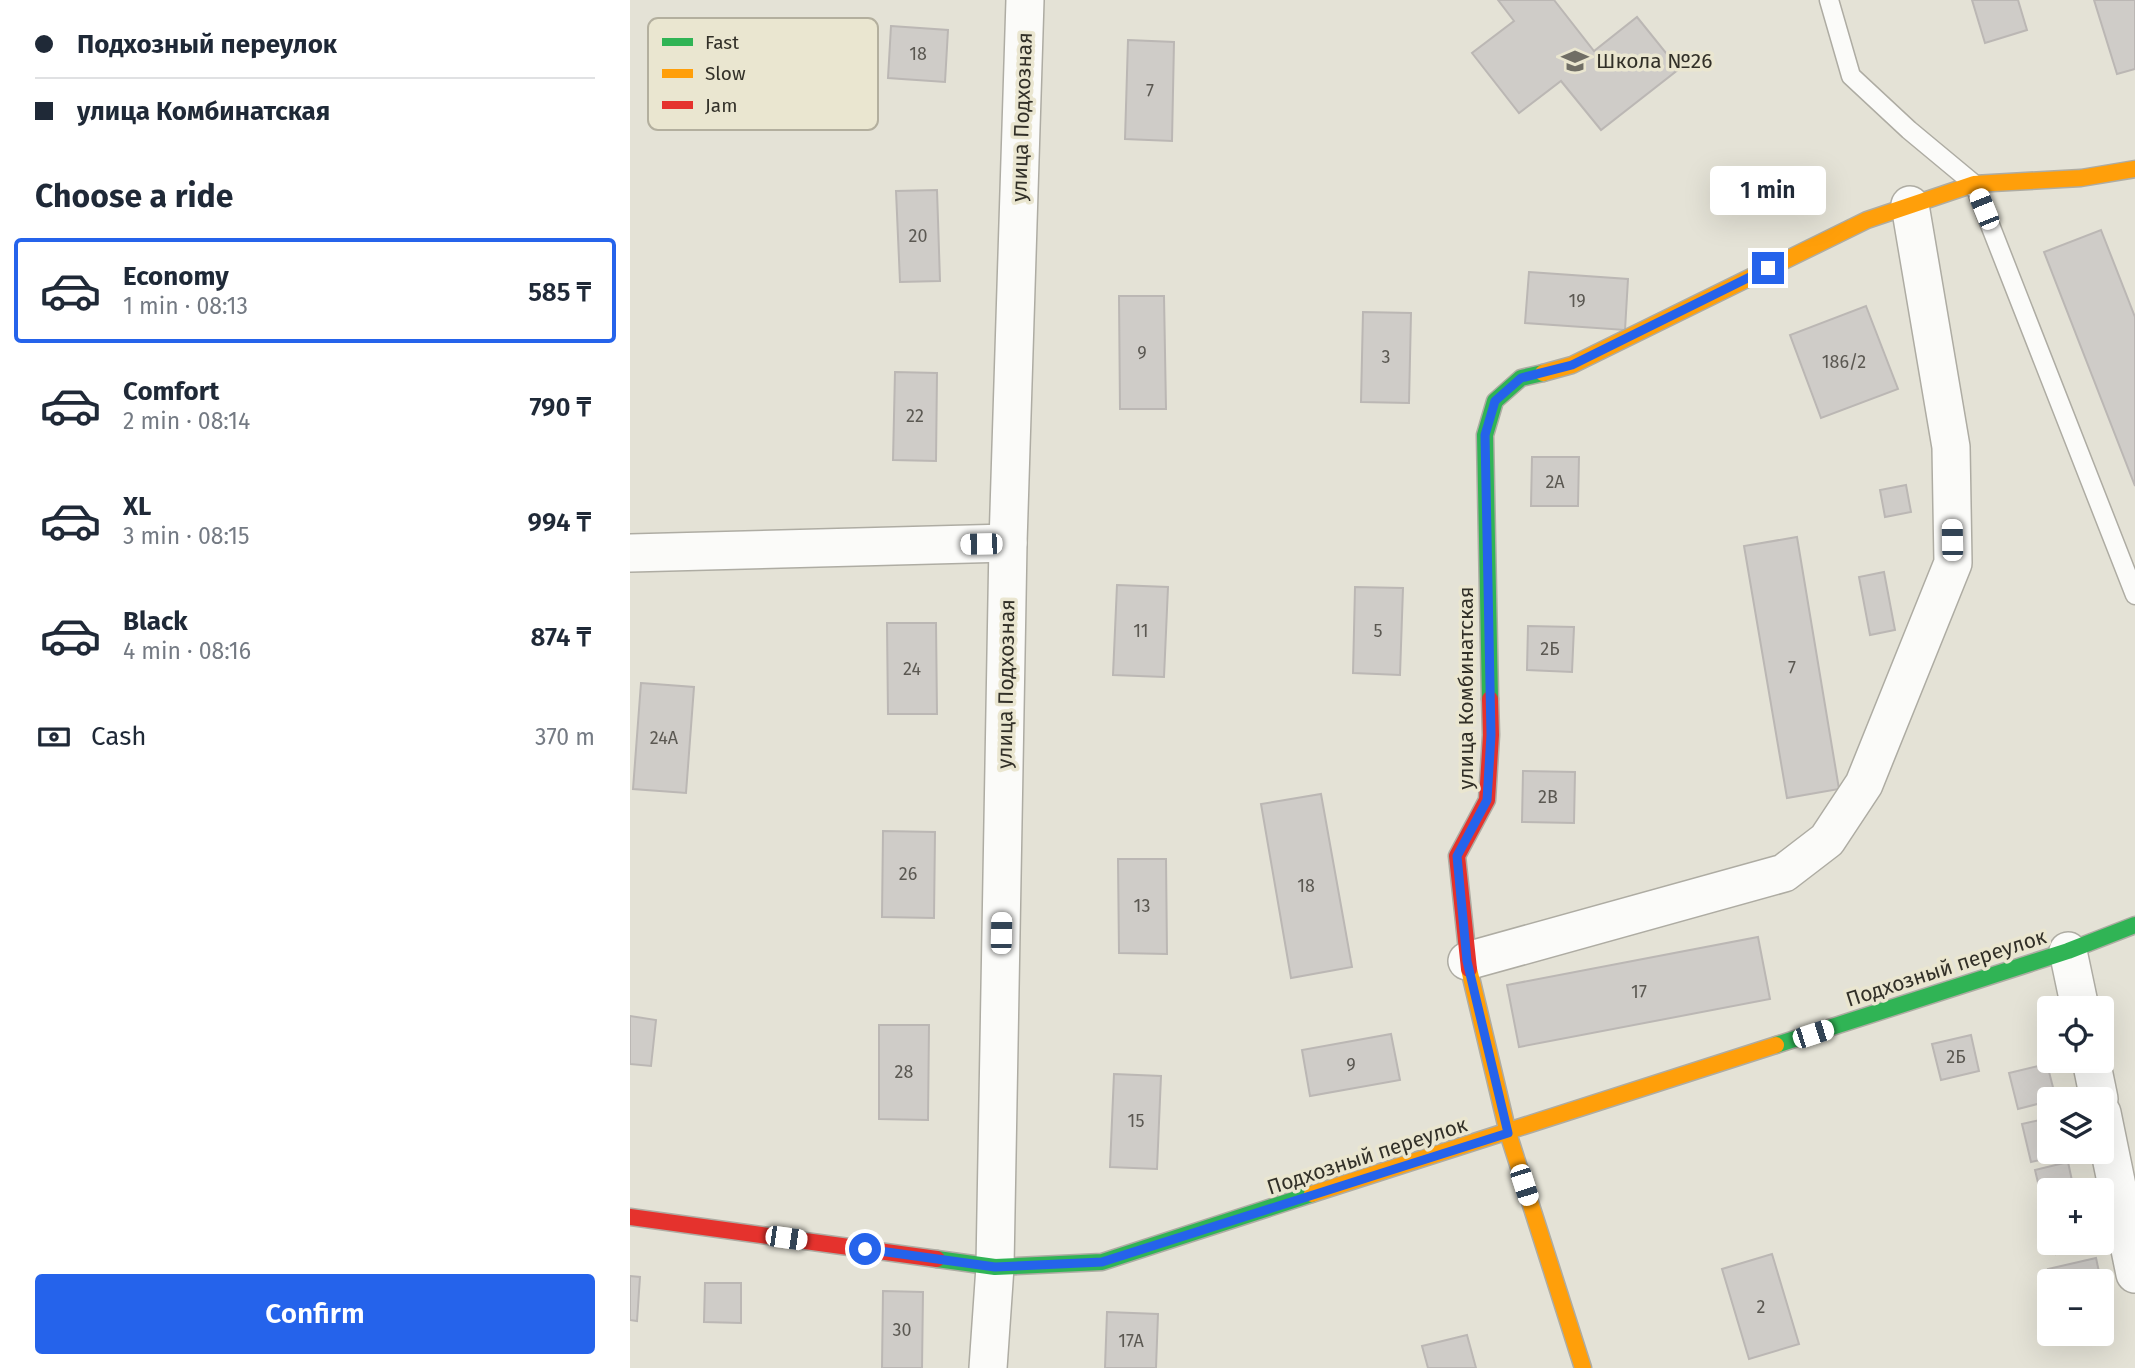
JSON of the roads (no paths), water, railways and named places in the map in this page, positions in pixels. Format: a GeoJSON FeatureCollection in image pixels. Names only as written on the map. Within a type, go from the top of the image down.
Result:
{"type":"FeatureCollection","features":[{"type":"Feature","properties":{"kind":"street","name":"улица Подхозная"},"geometry":{"type":"LineString","coordinates":[[988,1368],[995,1267],[1008,543],[1025,0]]}},
{"type":"Feature","properties":{"kind":"street","name":"улица Комбинатская"},"geometry":{"type":"LineString","coordinates":[[1583,1368],[1508,1133],[1467,961],[1457,856],[1487,800],[1491,735],[1485,435],[1495,401],[1521,378],[1572,365],[1867,220],[1974,184],[2081,178],[2135,169]]}},
{"type":"Feature","properties":{"kind":"street"},"geometry":{"type":"LineString","coordinates":[[1467,961],[1784,873],[1827,840],[1864,784],[1953,563],[1951,447],[1910,205]]}},
{"type":"Feature","properties":{"kind":"street"},"geometry":{"type":"LineString","coordinates":[[630,553],[1008,543]]}},
{"type":"Feature","properties":{"kind":"street","name":"Подхозный переулок"},"geometry":{"type":"LineString","coordinates":[[630,1217],[995,1267],[1102,1262],[2068,951],[2135,925]]}},
{"type":"Feature","properties":{"kind":"street"},"geometry":{"type":"LineString","coordinates":[[2068,951],[2077,996]]}},
{"type":"Feature","properties":{"kind":"street"},"geometry":{"type":"LineString","coordinates":[[2112,1164],[2135,1274]]}},
{"type":"Feature","properties":{"kind":"lane"},"geometry":{"type":"LineString","coordinates":[[1829,0],[1851,76],[1909,130],[1974,184],[2135,594]]}},
{"type":"Feature","properties":{"kind":"place","name":"Школа №26"},"geometry":{"type":"Point","coordinates":[1575,61]}}]}
